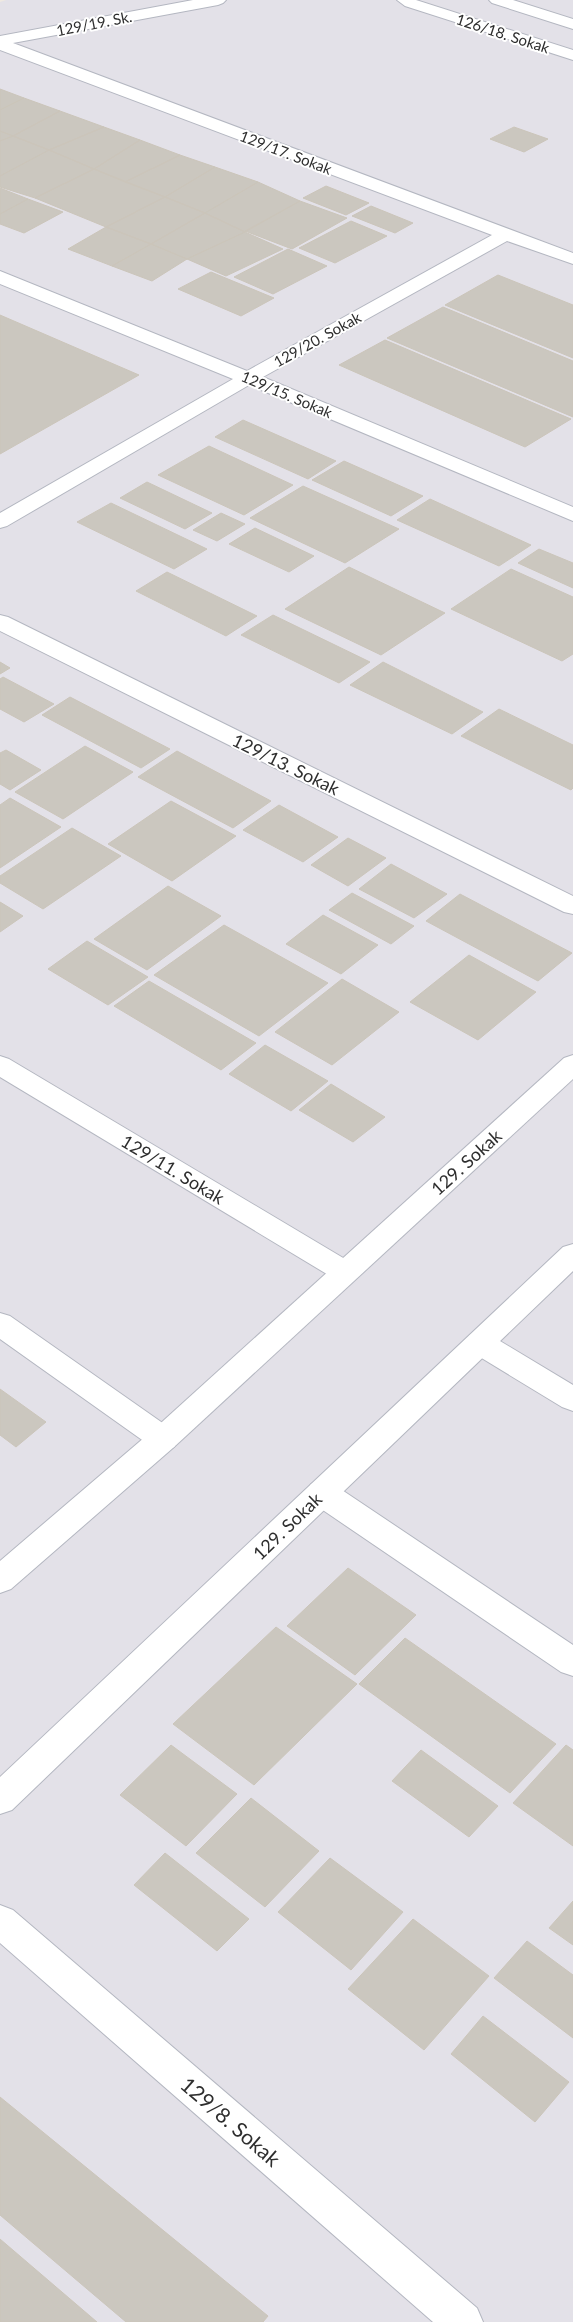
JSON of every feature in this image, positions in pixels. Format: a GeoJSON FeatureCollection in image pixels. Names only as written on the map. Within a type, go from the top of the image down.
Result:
{"type":"FeatureCollection","features":[{"type":"Feature","properties":{"kind":"street","name":"129/19. Sk."},"geometry":{"type":"LineString","coordinates":[[0,42],[218,0]]}},
{"type":"Feature","properties":{"kind":"street","name":"126/18. Sokak"},"geometry":{"type":"LineString","coordinates":[[405,0],[573,55]]}},
{"type":"Feature","properties":{"kind":"street","name":"126/18. Sokak"},"geometry":{"type":"LineString","coordinates":[[498,0],[573,24]]}},
{"type":"Feature","properties":{"kind":"street","name":"129/17. Sokak"},"geometry":{"type":"LineString","coordinates":[[0,42],[573,259]]}},
{"type":"Feature","properties":{"kind":"street","name":"129/20. Sokak"},"geometry":{"type":"LineString","coordinates":[[0,522],[248,378],[506,234]]}},
{"type":"Feature","properties":{"kind":"street","name":"129/15. Sokak"},"geometry":{"type":"LineString","coordinates":[[0,277],[248,378],[573,515]]}},
{"type":"Feature","properties":{"kind":"street","name":"129/13. Sokak"},"geometry":{"type":"LineString","coordinates":[[0,622],[573,906]]}},
{"type":"Feature","properties":{"kind":"street","name":"129. Sokak"},"geometry":{"type":"LineString","coordinates":[[0,1580],[163,1438],[573,1064]]}},
{"type":"Feature","properties":{"kind":"street","name":"129/11. Sokak"},"geometry":{"type":"LineString","coordinates":[[0,1065],[345,1272]]}},
{"type":"Feature","properties":{"kind":"street","name":"129. Sokak"},"geometry":{"type":"LineString","coordinates":[[0,1799],[573,1254]]}},
{"type":"Feature","properties":{"kind":"street"},"geometry":{"type":"LineString","coordinates":[[0,1324],[163,1438]]}},
{"type":"Feature","properties":{"kind":"street"},"geometry":{"type":"LineString","coordinates":[[480,1343],[573,1399]]}},
{"type":"Feature","properties":{"kind":"street"},"geometry":{"type":"LineString","coordinates":[[322,1493],[573,1662]]}},
{"type":"Feature","properties":{"kind":"street","name":"129/8. Sokak"},"geometry":{"type":"LineString","coordinates":[[0,1921],[463,2322]]}},
{"type":"Feature","properties":{"kind":"shaded area"},"geometry":{"type":"Polygon","coordinates":[[[6,0],[573,0],[573,2322],[0,2322],[0,2],[6,0]]]}},
{"type":"Feature","properties":{"kind":"building"},"geometry":{"type":"Polygon","coordinates":[[[0,89],[24,98],[0,110],[0,89]]]}},
{"type":"Feature","properties":{"kind":"building"},"geometry":{"type":"Polygon","coordinates":[[[24,98],[60,111],[13,136],[0,131],[0,110],[24,98]]]}},
{"type":"Feature","properties":{"kind":"building"},"geometry":{"type":"Polygon","coordinates":[[[60,111],[104,127],[49,150],[13,136],[60,111]]]}},
{"type":"Feature","properties":{"kind":"building"},"geometry":{"type":"Polygon","coordinates":[[[104,127],[140,140],[94,169],[49,150],[104,127]]]}},
{"type":"Feature","properties":{"kind":"building"},"geometry":{"type":"Polygon","coordinates":[[[514,127],[548,139],[524,152],[490,139],[514,127]]]}},
{"type":"Feature","properties":{"kind":"building"},"geometry":{"type":"Polygon","coordinates":[[[0,131],[13,136],[0,141],[0,131]]]}},
{"type":"Feature","properties":{"kind":"building"},"geometry":{"type":"Polygon","coordinates":[[[13,136],[49,150],[0,176],[0,141],[13,136]]]}},
{"type":"Feature","properties":{"kind":"building"},"geometry":{"type":"Polygon","coordinates":[[[140,140],[180,155],[125,182],[94,169],[140,140]]]}},
{"type":"Feature","properties":{"kind":"building"},"geometry":{"type":"Polygon","coordinates":[[[49,150],[94,169],[35,198],[0,187],[0,176],[49,150]]]}},
{"type":"Feature","properties":{"kind":"building"},"geometry":{"type":"Polygon","coordinates":[[[180,155],[215,167],[165,197],[125,182],[180,155]]]}},
{"type":"Feature","properties":{"kind":"building"},"geometry":{"type":"Polygon","coordinates":[[[215,167],[258,182],[205,213],[165,197],[215,167]]]}},
{"type":"Feature","properties":{"kind":"building"},"geometry":{"type":"Polygon","coordinates":[[[94,169],[165,197],[106,227],[35,198],[94,169]]]}},
{"type":"Feature","properties":{"kind":"building"},"geometry":{"type":"Polygon","coordinates":[[[258,182],[300,201],[245,232],[205,213],[258,182]]]}},
{"type":"Feature","properties":{"kind":"building"},"geometry":{"type":"Polygon","coordinates":[[[326,186],[369,203],[346,215],[303,198],[326,186]]]}},
{"type":"Feature","properties":{"kind":"building"},"geometry":{"type":"Polygon","coordinates":[[[0,188],[28,199],[0,214],[0,188]]]}},
{"type":"Feature","properties":{"kind":"building"},"geometry":{"type":"Polygon","coordinates":[[[165,197],[205,213],[151,244],[106,227],[165,197]]]}},
{"type":"Feature","properties":{"kind":"building"},"geometry":{"type":"Polygon","coordinates":[[[28,199],[63,212],[24,233],[0,224],[0,214],[28,199]]]}},
{"type":"Feature","properties":{"kind":"building"},"geometry":{"type":"Polygon","coordinates":[[[300,201],[347,218],[292,249],[245,231],[300,201]]]}},
{"type":"Feature","properties":{"kind":"building"},"geometry":{"type":"Polygon","coordinates":[[[371,206],[413,223],[395,233],[352,216],[371,206]]]}},
{"type":"Feature","properties":{"kind":"building"},"geometry":{"type":"Polygon","coordinates":[[[205,213],[245,232],[187,259],[151,244],[205,213]]]}},
{"type":"Feature","properties":{"kind":"building"},"geometry":{"type":"Polygon","coordinates":[[[351,221],[387,236],[335,263],[299,248],[351,221]]]}},
{"type":"Feature","properties":{"kind":"building"},"geometry":{"type":"Polygon","coordinates":[[[106,227],[151,244],[112,266],[68,249],[106,227]]]}},
{"type":"Feature","properties":{"kind":"building"},"geometry":{"type":"Polygon","coordinates":[[[245,232],[283,249],[226,276],[187,259],[245,232]]]}},
{"type":"Feature","properties":{"kind":"building"},"geometry":{"type":"Polygon","coordinates":[[[151,244],[187,259],[152,281],[112,266],[151,244]]]}},
{"type":"Feature","properties":{"kind":"building"},"geometry":{"type":"Polygon","coordinates":[[[288,249],[327,266],[273,294],[234,277],[288,249]]]}},
{"type":"Feature","properties":{"kind":"building"},"geometry":{"type":"Polygon","coordinates":[[[211,272],[274,298],[241,316],[178,289],[211,272]]]}},
{"type":"Feature","properties":{"kind":"building"},"geometry":{"type":"Polygon","coordinates":[[[498,275],[573,305],[573,358],[445,305],[498,275]]]}},
{"type":"Feature","properties":{"kind":"building"},"geometry":{"type":"Polygon","coordinates":[[[443,307],[573,361],[573,417],[387,338],[443,307]]]}},
{"type":"Feature","properties":{"kind":"building"},"geometry":{"type":"Polygon","coordinates":[[[0,315],[139,375],[0,454],[0,315]]]}},
{"type":"Feature","properties":{"kind":"building"},"geometry":{"type":"Polygon","coordinates":[[[385,340],[571,419],[525,447],[339,365],[385,340]]]}},
{"type":"Feature","properties":{"kind":"building"},"geometry":{"type":"Polygon","coordinates":[[[243,420],[336,461],[308,479],[215,437],[243,420]]]}},
{"type":"Feature","properties":{"kind":"building"},"geometry":{"type":"Polygon","coordinates":[[[209,446],[293,485],[244,515],[158,475],[209,446]]]}},
{"type":"Feature","properties":{"kind":"building"},"geometry":{"type":"Polygon","coordinates":[[[344,461],[423,496],[391,516],[312,480],[344,461]]]}},
{"type":"Feature","properties":{"kind":"building"},"geometry":{"type":"Polygon","coordinates":[[[147,482],[212,513],[185,529],[120,498],[147,482]]]}},
{"type":"Feature","properties":{"kind":"building"},"geometry":{"type":"Polygon","coordinates":[[[303,486],[399,529],[345,563],[250,518],[303,486]]]}},
{"type":"Feature","properties":{"kind":"building"},"geometry":{"type":"Polygon","coordinates":[[[430,499],[531,545],[499,566],[397,520],[430,499]]]}},
{"type":"Feature","properties":{"kind":"building"},"geometry":{"type":"Polygon","coordinates":[[[111,503],[207,549],[174,569],[77,522],[111,503]]]}},
{"type":"Feature","properties":{"kind":"building"},"geometry":{"type":"Polygon","coordinates":[[[221,513],[245,524],[217,541],[193,530],[221,513]]]}},
{"type":"Feature","properties":{"kind":"building"},"geometry":{"type":"Polygon","coordinates":[[[255,528],[314,556],[289,572],[229,544],[255,528]]]}},
{"type":"Feature","properties":{"kind":"building"},"geometry":{"type":"Polygon","coordinates":[[[539,549],[573,563],[573,588],[518,563],[539,549]]]}},
{"type":"Feature","properties":{"kind":"building"},"geometry":{"type":"Polygon","coordinates":[[[349,567],[445,613],[381,655],[285,609],[349,567]]]}},
{"type":"Feature","properties":{"kind":"building"},"geometry":{"type":"Polygon","coordinates":[[[511,569],[573,597],[573,654],[562,661],[451,609],[511,569]]]}},
{"type":"Feature","properties":{"kind":"building"},"geometry":{"type":"Polygon","coordinates":[[[167,572],[257,616],[226,636],[136,591],[167,572]]]}},
{"type":"Feature","properties":{"kind":"building"},"geometry":{"type":"Polygon","coordinates":[[[273,615],[370,662],[339,683],[241,635],[273,615]]]}},
{"type":"Feature","properties":{"kind":"building"},"geometry":{"type":"Polygon","coordinates":[[[0,662],[10,668],[0,674],[0,662]]]}},
{"type":"Feature","properties":{"kind":"building"},"geometry":{"type":"Polygon","coordinates":[[[383,662],[483,712],[452,734],[350,685],[383,662]]]}},
{"type":"Feature","properties":{"kind":"building"},"geometry":{"type":"Polygon","coordinates":[[[3,677],[54,704],[24,722],[0,709],[0,679],[3,677]]]}},
{"type":"Feature","properties":{"kind":"building"},"geometry":{"type":"Polygon","coordinates":[[[70,697],[170,749],[141,768],[42,715],[70,697]]]}},
{"type":"Feature","properties":{"kind":"building"},"geometry":{"type":"Polygon","coordinates":[[[499,709],[573,745],[573,788],[571,790],[461,736],[499,709]]]}},
{"type":"Feature","properties":{"kind":"building"},"geometry":{"type":"Polygon","coordinates":[[[85,746],[133,772],[63,819],[15,792],[85,746]]]}},
{"type":"Feature","properties":{"kind":"building"},"geometry":{"type":"Polygon","coordinates":[[[6,750],[41,770],[10,790],[0,784],[0,753],[6,750]]]}},
{"type":"Feature","properties":{"kind":"building"},"geometry":{"type":"Polygon","coordinates":[[[177,751],[271,801],[233,828],[138,777],[177,751]]]}},
{"type":"Feature","properties":{"kind":"building"},"geometry":{"type":"Polygon","coordinates":[[[10,798],[61,827],[0,868],[0,805],[10,798]]]}},
{"type":"Feature","properties":{"kind":"building"},"geometry":{"type":"Polygon","coordinates":[[[171,801],[236,836],[172,881],[108,844],[171,801]]]}},
{"type":"Feature","properties":{"kind":"building"},"geometry":{"type":"Polygon","coordinates":[[[279,805],[338,837],[303,862],[243,830],[279,805]]]}},
{"type":"Feature","properties":{"kind":"building"},"geometry":{"type":"Polygon","coordinates":[[[72,828],[121,856],[43,909],[0,883],[0,876],[72,828]]]}},
{"type":"Feature","properties":{"kind":"building"},"geometry":{"type":"Polygon","coordinates":[[[348,838],[386,858],[348,886],[311,865],[348,838]]]}},
{"type":"Feature","properties":{"kind":"building"},"geometry":{"type":"Polygon","coordinates":[[[391,864],[447,894],[414,918],[359,889],[391,864]]]}},
{"type":"Feature","properties":{"kind":"building"},"geometry":{"type":"Polygon","coordinates":[[[168,886],[221,916],[147,970],[94,939],[168,886]]]}},
{"type":"Feature","properties":{"kind":"building"},"geometry":{"type":"Polygon","coordinates":[[[352,893],[414,926],[391,944],[329,910],[352,893]]]}},
{"type":"Feature","properties":{"kind":"building"},"geometry":{"type":"Polygon","coordinates":[[[460,894],[572,953],[538,981],[426,921],[460,894]]]}},
{"type":"Feature","properties":{"kind":"building"},"geometry":{"type":"Polygon","coordinates":[[[0,902],[23,916],[0,932],[0,902]]]}},
{"type":"Feature","properties":{"kind":"building"},"geometry":{"type":"Polygon","coordinates":[[[323,915],[378,945],[341,974],[286,944],[323,915]]]}},
{"type":"Feature","properties":{"kind":"building"},"geometry":{"type":"Polygon","coordinates":[[[224,925],[328,983],[259,1036],[154,975],[224,925]]]}},
{"type":"Feature","properties":{"kind":"building"},"geometry":{"type":"Polygon","coordinates":[[[87,941],[148,977],[108,1005],[48,969],[87,941]]]}},
{"type":"Feature","properties":{"kind":"building"},"geometry":{"type":"Polygon","coordinates":[[[469,955],[536,992],[478,1040],[410,1002],[469,955]]]}},
{"type":"Feature","properties":{"kind":"building"},"geometry":{"type":"Polygon","coordinates":[[[342,979],[399,1012],[332,1065],[275,1032],[342,979]]]}},
{"type":"Feature","properties":{"kind":"building"},"geometry":{"type":"Polygon","coordinates":[[[149,981],[256,1043],[221,1070],[114,1006],[149,981]]]}},
{"type":"Feature","properties":{"kind":"building"},"geometry":{"type":"Polygon","coordinates":[[[265,1045],[328,1081],[291,1111],[229,1074],[265,1045]]]}},
{"type":"Feature","properties":{"kind":"building"},"geometry":{"type":"Polygon","coordinates":[[[331,1084],[385,1117],[353,1142],[299,1110],[331,1084]]]}},
{"type":"Feature","properties":{"kind":"building"},"geometry":{"type":"Polygon","coordinates":[[[0,1389],[46,1422],[16,1447],[0,1435],[0,1389]]]}},
{"type":"Feature","properties":{"kind":"building"},"geometry":{"type":"Polygon","coordinates":[[[348,1568],[416,1615],[355,1675],[287,1626],[348,1568]]]}},
{"type":"Feature","properties":{"kind":"building"},"geometry":{"type":"Polygon","coordinates":[[[276,1627],[357,1684],[254,1785],[173,1724],[276,1627]]]}},
{"type":"Feature","properties":{"kind":"building"},"geometry":{"type":"Polygon","coordinates":[[[405,1638],[556,1744],[510,1793],[359,1684],[405,1638]]]}},
{"type":"Feature","properties":{"kind":"building"},"geometry":{"type":"Polygon","coordinates":[[[171,1745],[237,1794],[186,1846],[120,1795],[171,1745]]]}},
{"type":"Feature","properties":{"kind":"building"},"geometry":{"type":"Polygon","coordinates":[[[566,1745],[573,1750],[573,1846],[513,1803],[566,1745]]]}},
{"type":"Feature","properties":{"kind":"building"},"geometry":{"type":"Polygon","coordinates":[[[421,1750],[498,1806],[469,1837],[392,1781],[421,1750]]]}},
{"type":"Feature","properties":{"kind":"building"},"geometry":{"type":"Polygon","coordinates":[[[251,1798],[319,1851],[265,1907],[196,1853],[251,1798]]]}},
{"type":"Feature","properties":{"kind":"building"},"geometry":{"type":"Polygon","coordinates":[[[165,1853],[249,1919],[217,1951],[134,1885],[165,1853]]]}},
{"type":"Feature","properties":{"kind":"building"},"geometry":{"type":"Polygon","coordinates":[[[330,1858],[403,1912],[351,1970],[278,1912],[330,1858]]]}},
{"type":"Feature","properties":{"kind":"building"},"geometry":{"type":"Polygon","coordinates":[[[573,1901],[573,1945],[549,1928],[573,1901]]]}},
{"type":"Feature","properties":{"kind":"building"},"geometry":{"type":"Polygon","coordinates":[[[413,1919],[489,1976],[424,2050],[348,1989],[413,1919]]]}},
{"type":"Feature","properties":{"kind":"building"},"geometry":{"type":"Polygon","coordinates":[[[527,1941],[573,1975],[573,2038],[494,1978],[527,1941]]]}},
{"type":"Feature","properties":{"kind":"building"},"geometry":{"type":"Polygon","coordinates":[[[483,2016],[569,2082],[535,2122],[451,2054],[483,2016]]]}},
{"type":"Feature","properties":{"kind":"building"},"geometry":{"type":"Polygon","coordinates":[[[0,2097],[268,2316],[263,2322],[126,2322],[0,2215],[0,2097]]]}},
{"type":"Feature","properties":{"kind":"building"},"geometry":{"type":"Polygon","coordinates":[[[0,2239],[97,2322],[0,2322],[0,2239]]]}}]}
